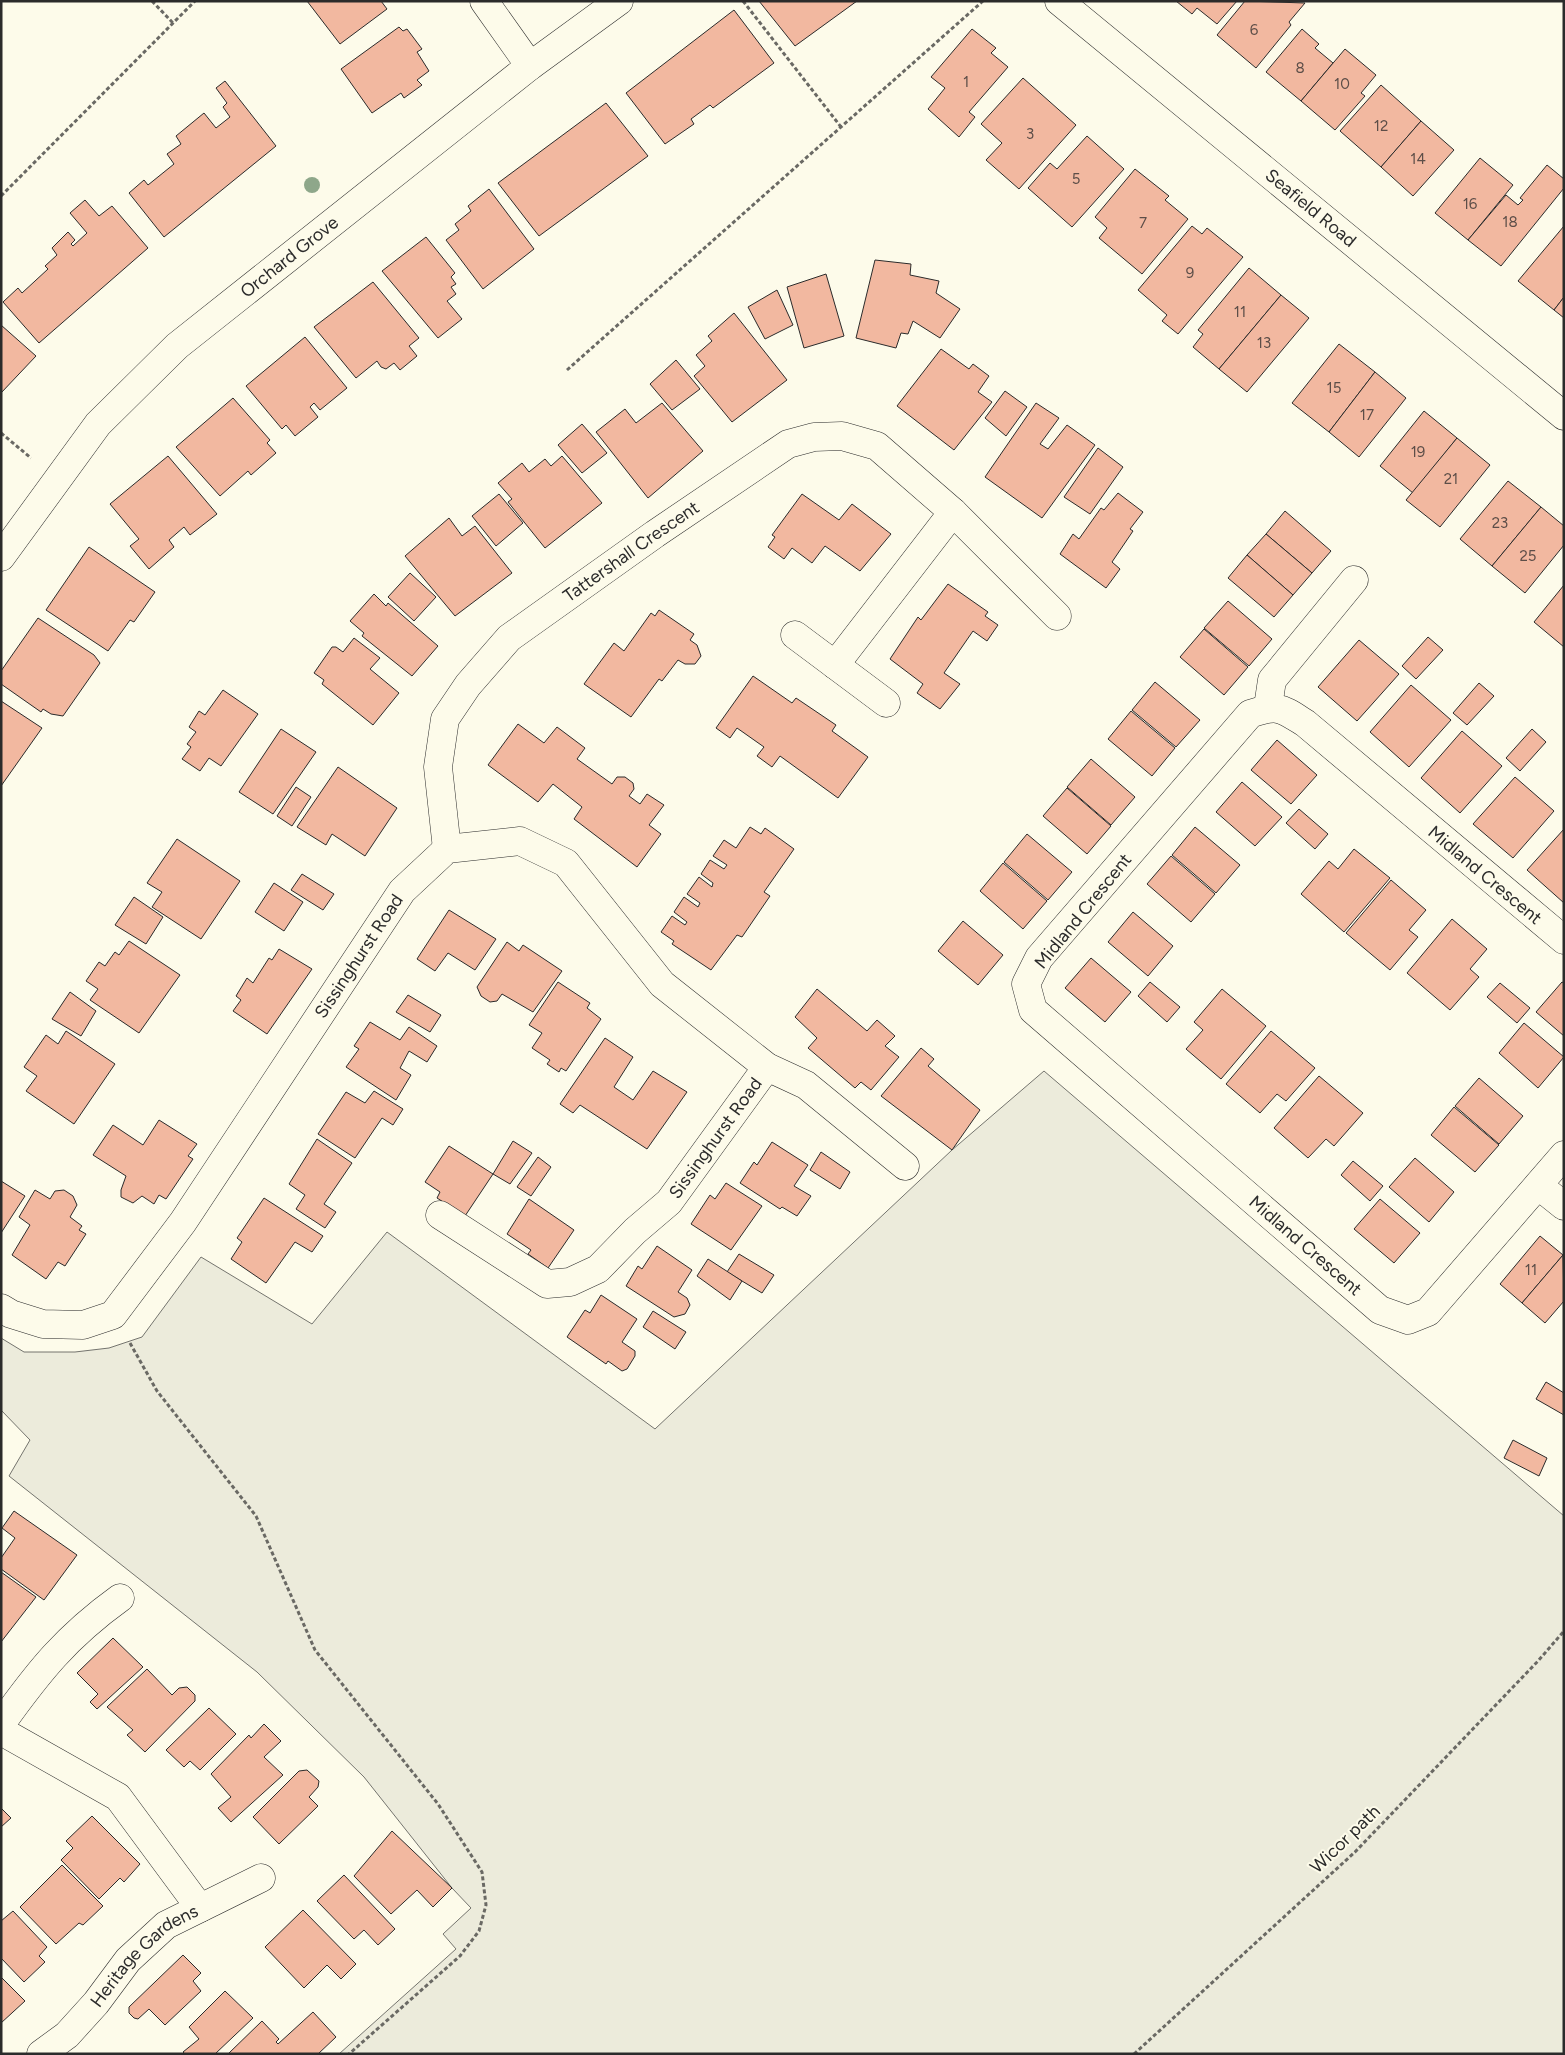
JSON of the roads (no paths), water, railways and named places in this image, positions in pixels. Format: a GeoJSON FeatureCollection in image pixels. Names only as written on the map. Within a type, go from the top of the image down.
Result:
{"type":"FeatureCollection","features":[{"type":"Feature","properties":{"kind":"street"},"geometry":{"type":"LineString","coordinates":[[484,1],[530,66]]}},
{"type":"Feature","properties":{"kind":"street","name":"Orchard Grove"},"geometry":{"type":"LineString","coordinates":[[1,556],[98,424],[177,346],[530,66],[619,1]]}},
{"type":"Feature","properties":{"kind":"street","name":"Seafield Road"},"geometry":{"type":"LineString","coordinates":[[1059,1],[1564,416]]}},
{"type":"Feature","properties":{"kind":"street","name":"Tattershall Crescent"},"geometry":{"type":"LineString","coordinates":[[447,848],[438,767],[445,719],[468,686],[509,638],[655,534],[788,444],[814,436],[842,436],[877,446],[953,512],[1057,616]]}},
{"type":"Feature","properties":{"kind":"street"},"geometry":{"type":"LineString","coordinates":[[835,665],[953,512]]}},
{"type":"Feature","properties":{"kind":"street"},"geometry":{"type":"LineString","coordinates":[[1268,707],[1272,680],[1354,580]]}},
{"type":"Feature","properties":{"kind":"street"},"geometry":{"type":"LineString","coordinates":[[795,635],[886,704]]}},
{"type":"Feature","properties":{"kind":"street","name":"Midland Crescent"},"geometry":{"type":"LineString","coordinates":[[1564,940],[1305,723],[1280,707],[1268,707],[1250,714],[1039,958],[1026,984],[1033,1010],[1380,1310],[1408,1320],[1428,1312],[1540,1186],[1564,1155]]}},
{"type":"Feature","properties":{"kind":"street","name":"Sissinghurst Road"},"geometry":{"type":"LineString","coordinates":[[1,1308],[11,1314],[43,1324],[83,1325],[113,1315],[183,1222],[402,891],[447,848],[520,841],[566,863],[662,984],[767,1067],[806,1085],[905,1166]]}},
{"type":"Feature","properties":{"kind":"street","name":"Sissinghurst Road"},"geometry":{"type":"LineString","coordinates":[[440,1214],[547,1284],[570,1282],[598,1269],[635,1231],[669,1202],[767,1067]]}},
{"type":"Feature","properties":{"kind":"street"},"geometry":{"type":"LineString","coordinates":[[1540,1186],[1564,1206]]}},
{"type":"Feature","properties":{"kind":"street"},"geometry":{"type":"LineString","coordinates":[[1,1724],[54,1654],[96,1615],[120,1598]]}},
{"type":"Feature","properties":{"kind":"street"},"geometry":{"type":"LineString","coordinates":[[1,1731],[118,1796],[200,1908]]}},
{"type":"Feature","properties":{"kind":"street","name":"Heritage Gardens"},"geometry":{"type":"LineString","coordinates":[[41,2054],[67,2035],[96,2003],[128,1960],[166,1925],[261,1878]]}}]}
